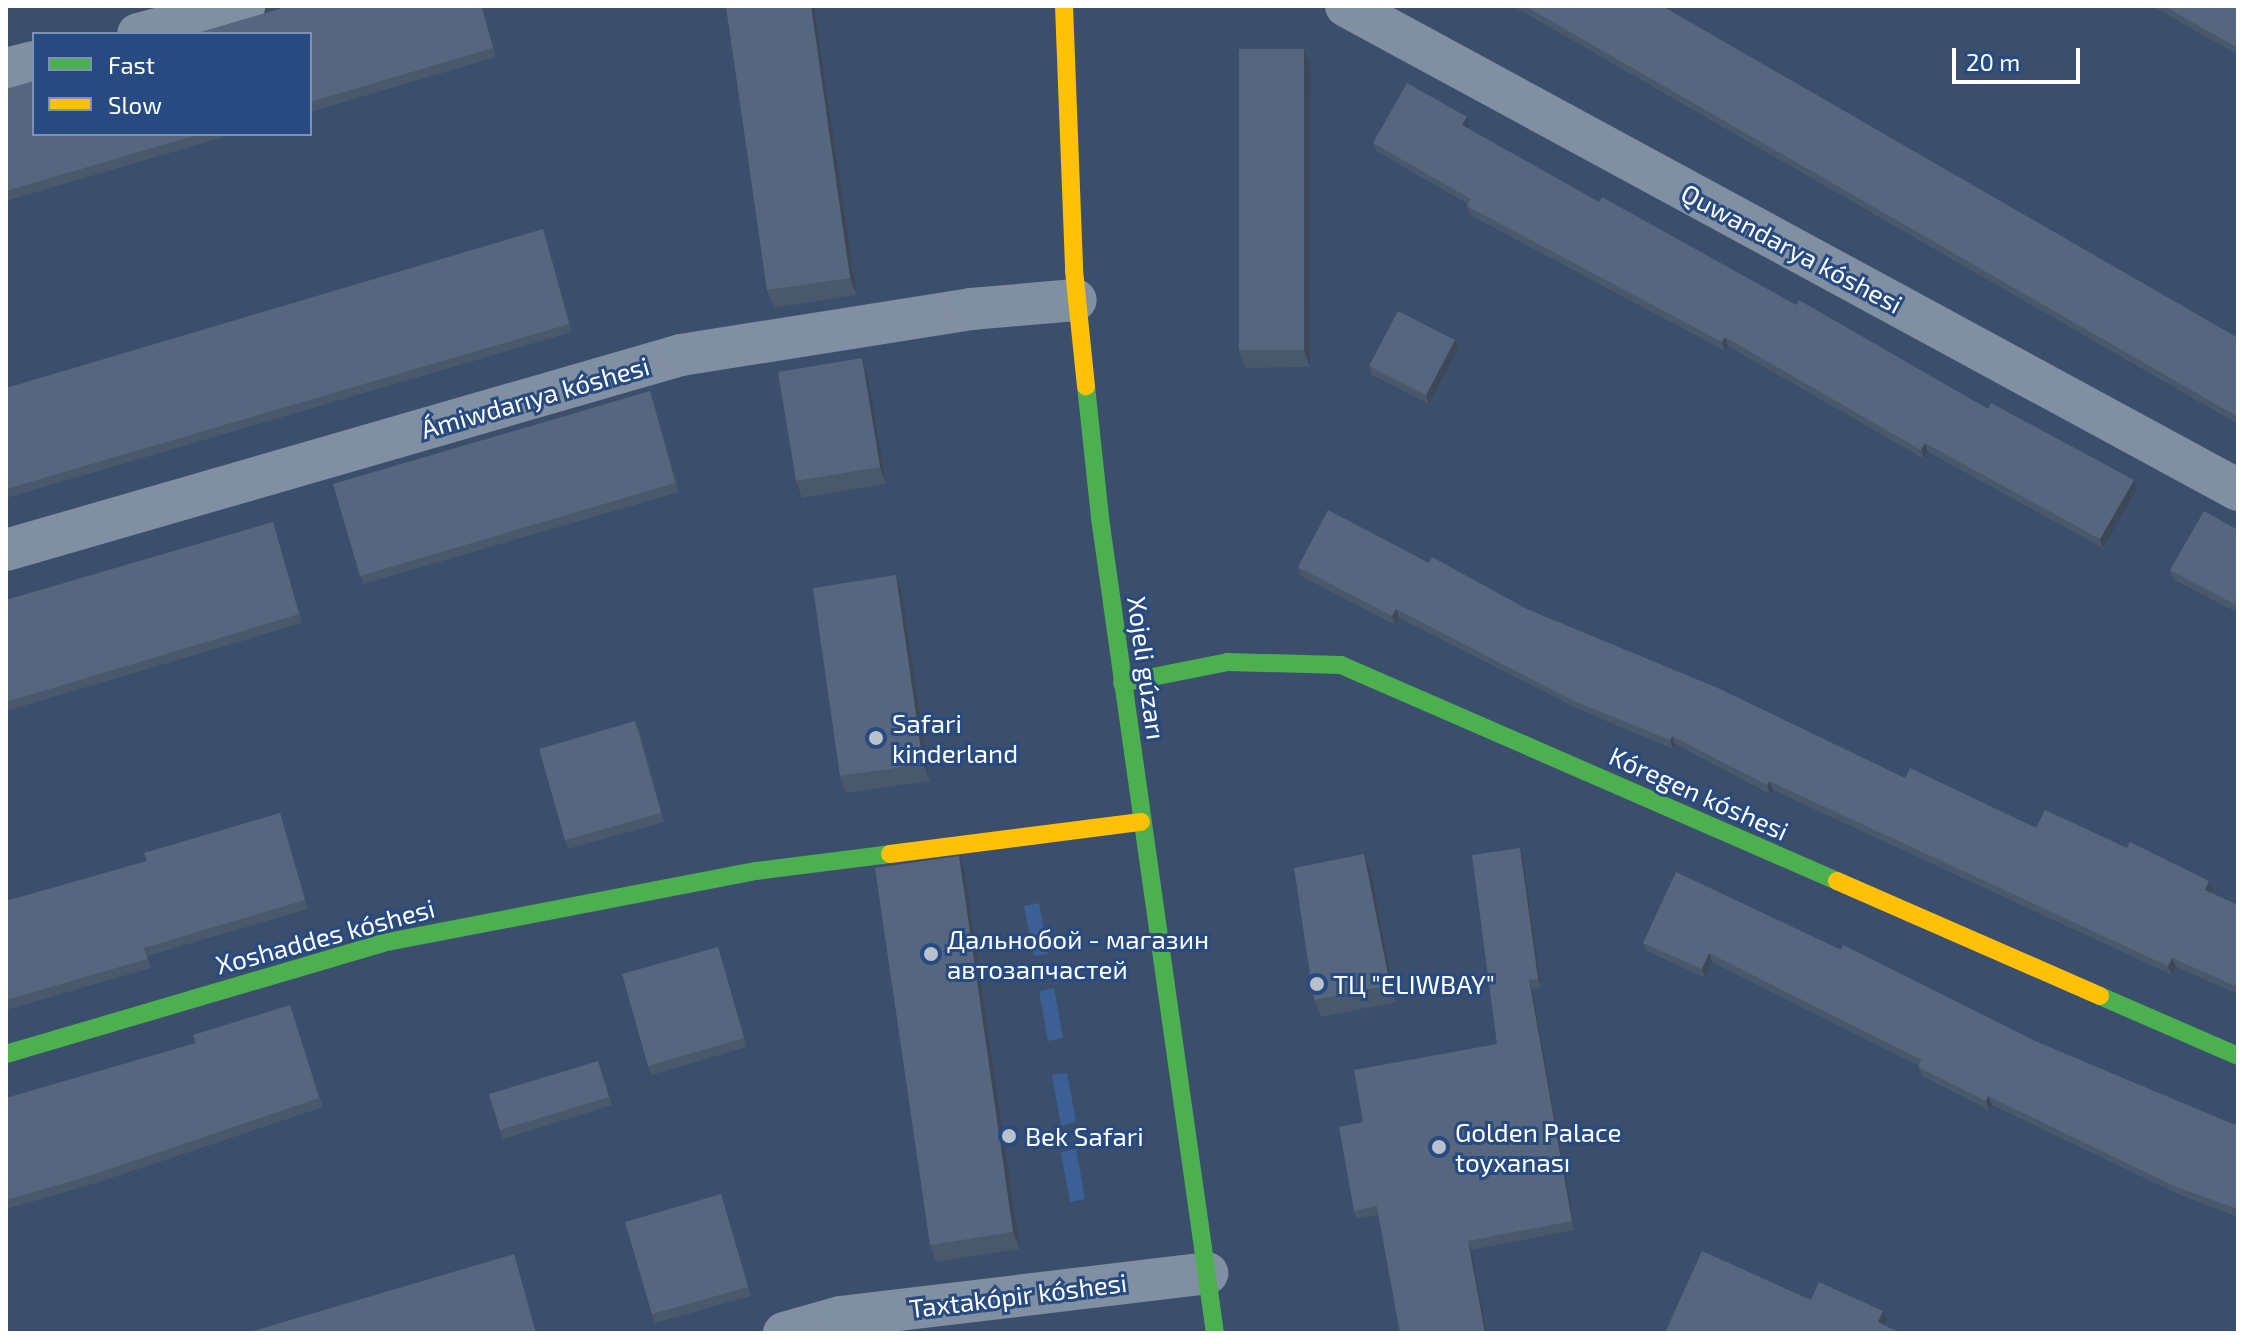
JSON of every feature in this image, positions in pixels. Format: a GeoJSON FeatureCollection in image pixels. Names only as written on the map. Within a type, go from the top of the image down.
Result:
{"type":"FeatureCollection","features":[{"type":"Feature","properties":{"kind":"street"},"geometry":{"type":"LineString","coordinates":[[146,32],[244,6]]}},
{"type":"Feature","properties":{"kind":"street","name":"Xojeli gúzarı"},"geometry":{"type":"LineString","coordinates":[[1064,6],[1076,300],[1122,683],[1215,1333]]}},
{"type":"Feature","properties":{"kind":"street","name":"Quwandarya kóshesi"},"geometry":{"type":"LineString","coordinates":[[1346,6],[2238,490]]}},
{"type":"Feature","properties":{"kind":"street"},"geometry":{"type":"LineString","coordinates":[[6,69],[32,62]]}},
{"type":"Feature","properties":{"kind":"street","name":"Ámiwdarıya kóshesi"},"geometry":{"type":"LineString","coordinates":[[6,550],[681,355],[971,309],[1076,300]]}},
{"type":"Feature","properties":{"kind":"street","name":"Kóregen kóshesi"},"geometry":{"type":"LineString","coordinates":[[1122,683],[1228,662],[1341,665],[2238,1056]]}},
{"type":"Feature","properties":{"kind":"street","name":"Xoshaddes kóshesi"},"geometry":{"type":"LineString","coordinates":[[6,1054],[382,943],[756,871],[1141,822]]}},
{"type":"Feature","properties":{"kind":"street","name":"Taxtakópir kóshesi"},"geometry":{"type":"LineString","coordinates":[[784,1333],[840,1317],[1207,1273]]}},
{"type":"Feature","properties":{"kind":"shaded area"},"geometry":{"type":"Polygon","coordinates":[[[1039,903],[1048,954],[1034,956],[1024,906],[1039,903]]]}},
{"type":"Feature","properties":{"kind":"shaded area"},"geometry":{"type":"Polygon","coordinates":[[[1054,988],[1063,1038],[1048,1041],[1039,991],[1054,988]]]}},
{"type":"Feature","properties":{"kind":"shaded area"},"geometry":{"type":"Polygon","coordinates":[[[1067,1073],[1076,1122],[1061,1126],[1052,1075],[1067,1073]]]}},
{"type":"Feature","properties":{"kind":"shaded area"},"geometry":{"type":"Polygon","coordinates":[[[1076,1149],[1085,1199],[1070,1202],[1061,1152],[1076,1149]]]}},
{"type":"Feature","properties":{"kind":"building"},"geometry":{"type":"Polygon","coordinates":[[[289,6],[481,6],[493,48],[312,101],[312,32],[201,32],[289,6]]]}},
{"type":"Feature","properties":{"kind":"building"},"geometry":{"type":"Polygon","coordinates":[[[726,6],[811,6],[850,278],[767,290],[726,6]]]}},
{"type":"Feature","properties":{"kind":"building"},"geometry":{"type":"Polygon","coordinates":[[[1525,6],[1662,6],[2238,338],[2238,417],[1525,6]]]}},
{"type":"Feature","properties":{"kind":"building"},"geometry":{"type":"Polygon","coordinates":[[[2164,6],[2238,6],[2238,48],[2164,6]]]}},
{"type":"Feature","properties":{"kind":"building"},"geometry":{"type":"Polygon","coordinates":[[[1239,49],[1304,49],[1304,350],[1239,350],[1239,49]]]}},
{"type":"Feature","properties":{"kind":"building"},"geometry":{"type":"Polygon","coordinates":[[[32,82],[32,136],[193,136],[6,191],[6,89],[32,82]]]}},
{"type":"Feature","properties":{"kind":"building"},"geometry":{"type":"Polygon","coordinates":[[[1407,83],[1467,117],[1462,125],[1599,202],[1602,197],[1796,305],[1799,300],[1988,409],[1991,403],[2134,480],[2100,539],[1925,443],[1921,450],[1725,337],[1722,342],[1467,206],[1471,199],[1373,143],[1407,83]]]}},
{"type":"Feature","properties":{"kind":"building"},"geometry":{"type":"Polygon","coordinates":[[[543,229],[569,324],[6,489],[6,388],[543,229]]]}},
{"type":"Feature","properties":{"kind":"building"},"geometry":{"type":"Polygon","coordinates":[[[1398,311],[1455,340],[1426,395],[1369,366],[1398,311]]]}},
{"type":"Feature","properties":{"kind":"building"},"geometry":{"type":"Polygon","coordinates":[[[862,358],[880,467],[796,481],[778,372],[862,358]]]}},
{"type":"Feature","properties":{"kind":"building"},"geometry":{"type":"Polygon","coordinates":[[[650,391],[675,483],[360,576],[333,484],[650,391]]]}},
{"type":"Feature","properties":{"kind":"building"},"geometry":{"type":"Polygon","coordinates":[[[1328,510],[1429,563],[1432,557],[1527,609],[1720,689],[1905,778],[1910,768],[2036,828],[2045,810],[2127,848],[2130,842],[2209,881],[2205,890],[2238,905],[2238,987],[2172,958],[2168,966],[1769,781],[1767,785],[1672,736],[1670,740],[1574,701],[1396,609],[1392,616],[1298,567],[1328,510]]]}},
{"type":"Feature","properties":{"kind":"building"},"geometry":{"type":"Polygon","coordinates":[[[2204,511],[2238,530],[2238,606],[2170,570],[2204,511]]]}},
{"type":"Feature","properties":{"kind":"building"},"geometry":{"type":"Polygon","coordinates":[[[273,522],[299,614],[6,702],[6,600],[273,522]]]}},
{"type":"Feature","properties":{"kind":"building"},"geometry":{"type":"Polygon","coordinates":[[[896,575],[923,764],[840,776],[813,588],[896,575]]]}},
{"type":"Feature","properties":{"kind":"building"},"geometry":{"type":"Polygon","coordinates":[[[635,721],[661,813],[565,840],[539,749],[635,721]]]}},
{"type":"Feature","properties":{"kind":"building"},"geometry":{"type":"Polygon","coordinates":[[[280,813],[305,900],[144,948],[147,959],[6,1000],[6,901],[147,861],[144,853],[280,813]]]}},
{"type":"Feature","properties":{"kind":"building"},"geometry":{"type":"Polygon","coordinates":[[[1520,848],[1538,979],[1529,980],[1572,1221],[1468,1241],[1485,1333],[1400,1333],[1377,1206],[1354,1211],[1339,1127],[1363,1122],[1354,1070],[1497,1044],[1472,855],[1520,848]]]}},
{"type":"Feature","properties":{"kind":"building"},"geometry":{"type":"Polygon","coordinates":[[[1364,854],[1390,985],[1314,1000],[1294,868],[1364,854]]]}},
{"type":"Feature","properties":{"kind":"building"},"geometry":{"type":"Polygon","coordinates":[[[959,856],[1013,1232],[930,1245],[875,868],[959,856]]]}},
{"type":"Feature","properties":{"kind":"building"},"geometry":{"type":"Polygon","coordinates":[[[1676,872],[1841,950],[1843,945],[2035,1041],[2235,1125],[2238,1118],[2238,1209],[2176,1187],[1988,1096],[1986,1101],[1918,1067],[1922,1060],[1709,953],[1702,969],[1643,943],[1676,872]]]}},
{"type":"Feature","properties":{"kind":"building"},"geometry":{"type":"Polygon","coordinates":[[[718,947],[744,1038],[648,1066],[622,974],[718,947]]]}},
{"type":"Feature","properties":{"kind":"building"},"geometry":{"type":"Polygon","coordinates":[[[290,1005],[319,1098],[92,1175],[6,1200],[6,1098],[196,1043],[193,1035],[290,1005]]]}},
{"type":"Feature","properties":{"kind":"building"},"geometry":{"type":"Polygon","coordinates":[[[598,1061],[609,1097],[500,1130],[489,1094],[598,1061]]]}},
{"type":"Feature","properties":{"kind":"building"},"geometry":{"type":"Polygon","coordinates":[[[721,1194],[748,1287],[652,1314],[625,1222],[721,1194]]]}},
{"type":"Feature","properties":{"kind":"building"},"geometry":{"type":"Polygon","coordinates":[[[1702,1251],[1811,1300],[1819,1282],[1883,1311],[1878,1322],[1900,1333],[1665,1333],[1702,1251]]]}},
{"type":"Feature","properties":{"kind":"building"},"geometry":{"type":"Polygon","coordinates":[[[514,1254],[536,1333],[246,1333],[514,1254]]]}},
{"type":"Feature","properties":{"kind":"traffic: fast"},"geometry":{"type":"LineString","coordinates":[[1086,386],[1100,518],[1215,1333]]}},
{"type":"Feature","properties":{"kind":"traffic: fast"},"geometry":{"type":"LineString","coordinates":[[1122,683],[1228,662],[1341,665],[1837,881]]}},
{"type":"Feature","properties":{"kind":"traffic: fast"},"geometry":{"type":"LineString","coordinates":[[6,1054],[382,943],[756,871],[890,854]]}},
{"type":"Feature","properties":{"kind":"traffic: fast"},"geometry":{"type":"LineString","coordinates":[[2100,996],[2238,1056]]}},
{"type":"Feature","properties":{"kind":"traffic: slow"},"geometry":{"type":"LineString","coordinates":[[1064,6],[1074,270],[1086,386]]}},
{"type":"Feature","properties":{"kind":"traffic: slow"},"geometry":{"type":"LineString","coordinates":[[890,854],[1141,822]]}},
{"type":"Feature","properties":{"kind":"traffic: slow"},"geometry":{"type":"LineString","coordinates":[[1837,881],[2100,996]]}},
{"type":"Feature","properties":{"kind":"place","name":"Safari kinderland"},"geometry":{"type":"Point","coordinates":[876,738]}},
{"type":"Feature","properties":{"kind":"place","name":"Дальнобой - магазин автозапчастей"},"geometry":{"type":"Point","coordinates":[931,954]}},
{"type":"Feature","properties":{"kind":"place","name":"ТЦ \"ELIWBAY\""},"geometry":{"type":"Point","coordinates":[1317,984]}},
{"type":"Feature","properties":{"kind":"place","name":"Bek Safari"},"geometry":{"type":"Point","coordinates":[1009,1136]}},
{"type":"Feature","properties":{"kind":"place","name":"Golden Palace toyxanası"},"geometry":{"type":"Point","coordinates":[1439,1147]}}]}
